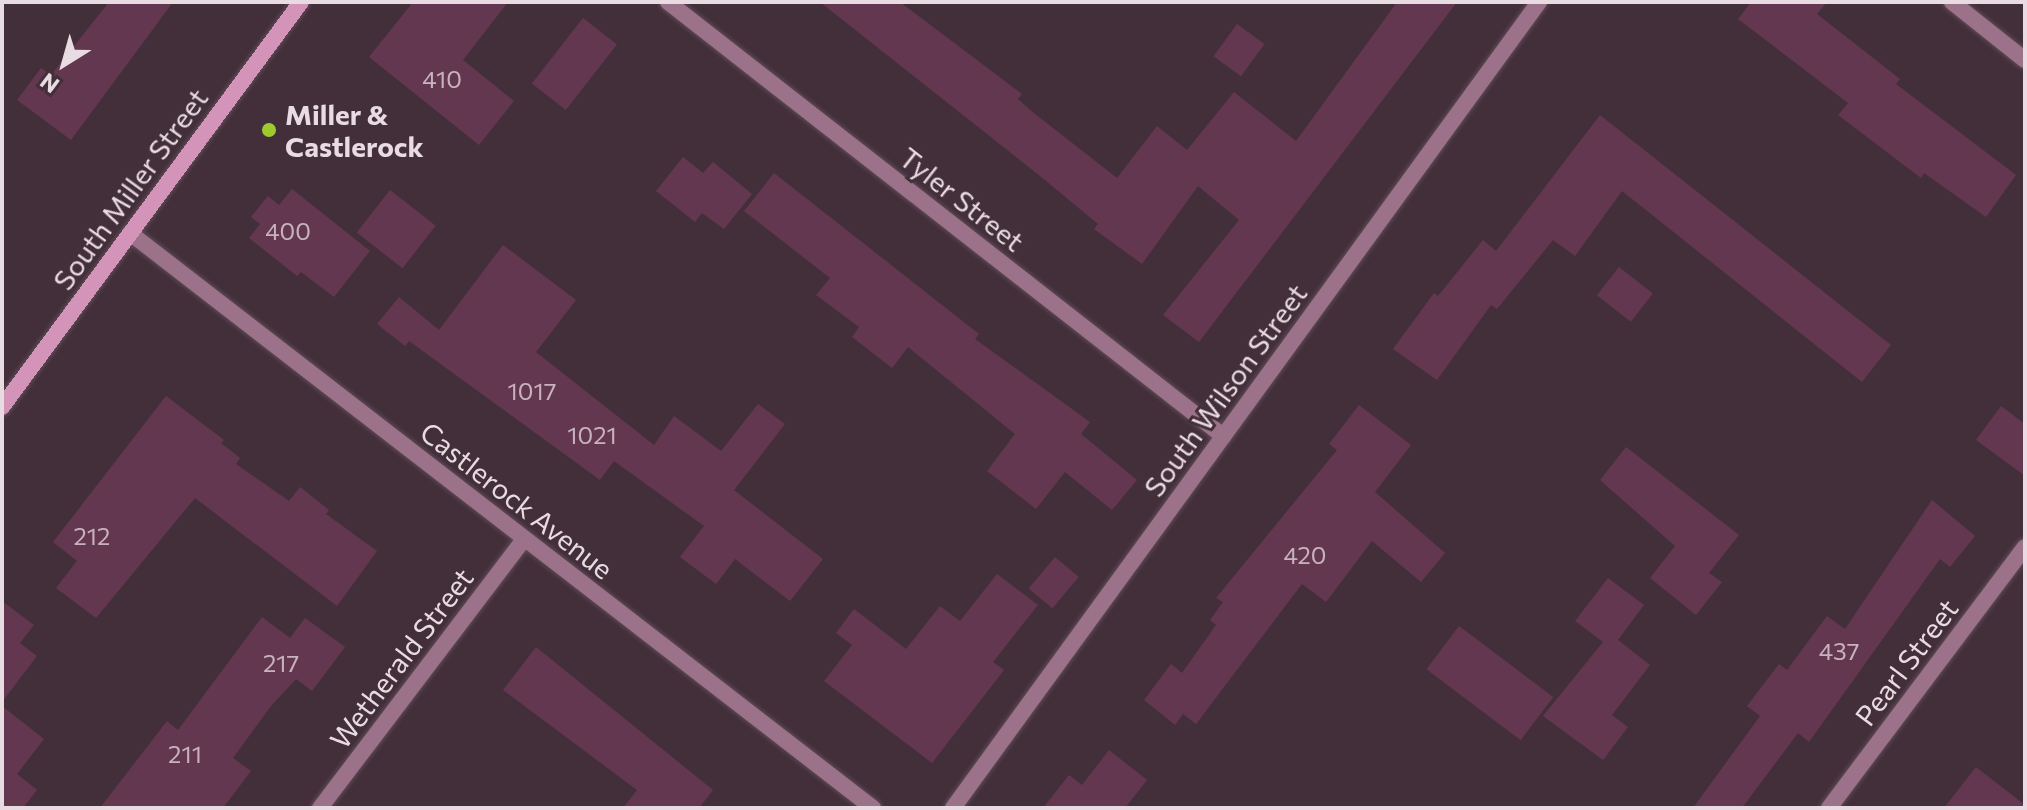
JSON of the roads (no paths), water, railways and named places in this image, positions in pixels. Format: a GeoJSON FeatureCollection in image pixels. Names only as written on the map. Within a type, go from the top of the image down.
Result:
{"type":"FeatureCollection","features":[{"type":"Feature","properties":{"kind":"main road","name":"South Miller Street"},"geometry":{"type":"LineString","coordinates":[[2,407],[301,2]]}},
{"type":"Feature","properties":{"kind":"street","name":"Tyler Street"},"geometry":{"type":"LineString","coordinates":[[668,2],[1223,436]]}},
{"type":"Feature","properties":{"kind":"street","name":"South Wilson Street"},"geometry":{"type":"LineString","coordinates":[[953,808],[1539,2]]}},
{"type":"Feature","properties":{"kind":"street"},"geometry":{"type":"LineString","coordinates":[[1952,2],[2025,60]]}},
{"type":"Feature","properties":{"kind":"street","name":"Castlerock Avenue"},"geometry":{"type":"LineString","coordinates":[[130,233],[873,808]]}},
{"type":"Feature","properties":{"kind":"street","name":"Wetherald Street"},"geometry":{"type":"LineString","coordinates":[[320,808],[524,539]]}},
{"type":"Feature","properties":{"kind":"street","name":"Pearl Street"},"geometry":{"type":"LineString","coordinates":[[1829,808],[2025,547]]}},
{"type":"Feature","properties":{"kind":"place","name":"Miller & Castlerock"},"geometry":{"type":"Point","coordinates":[269,130]}}]}
